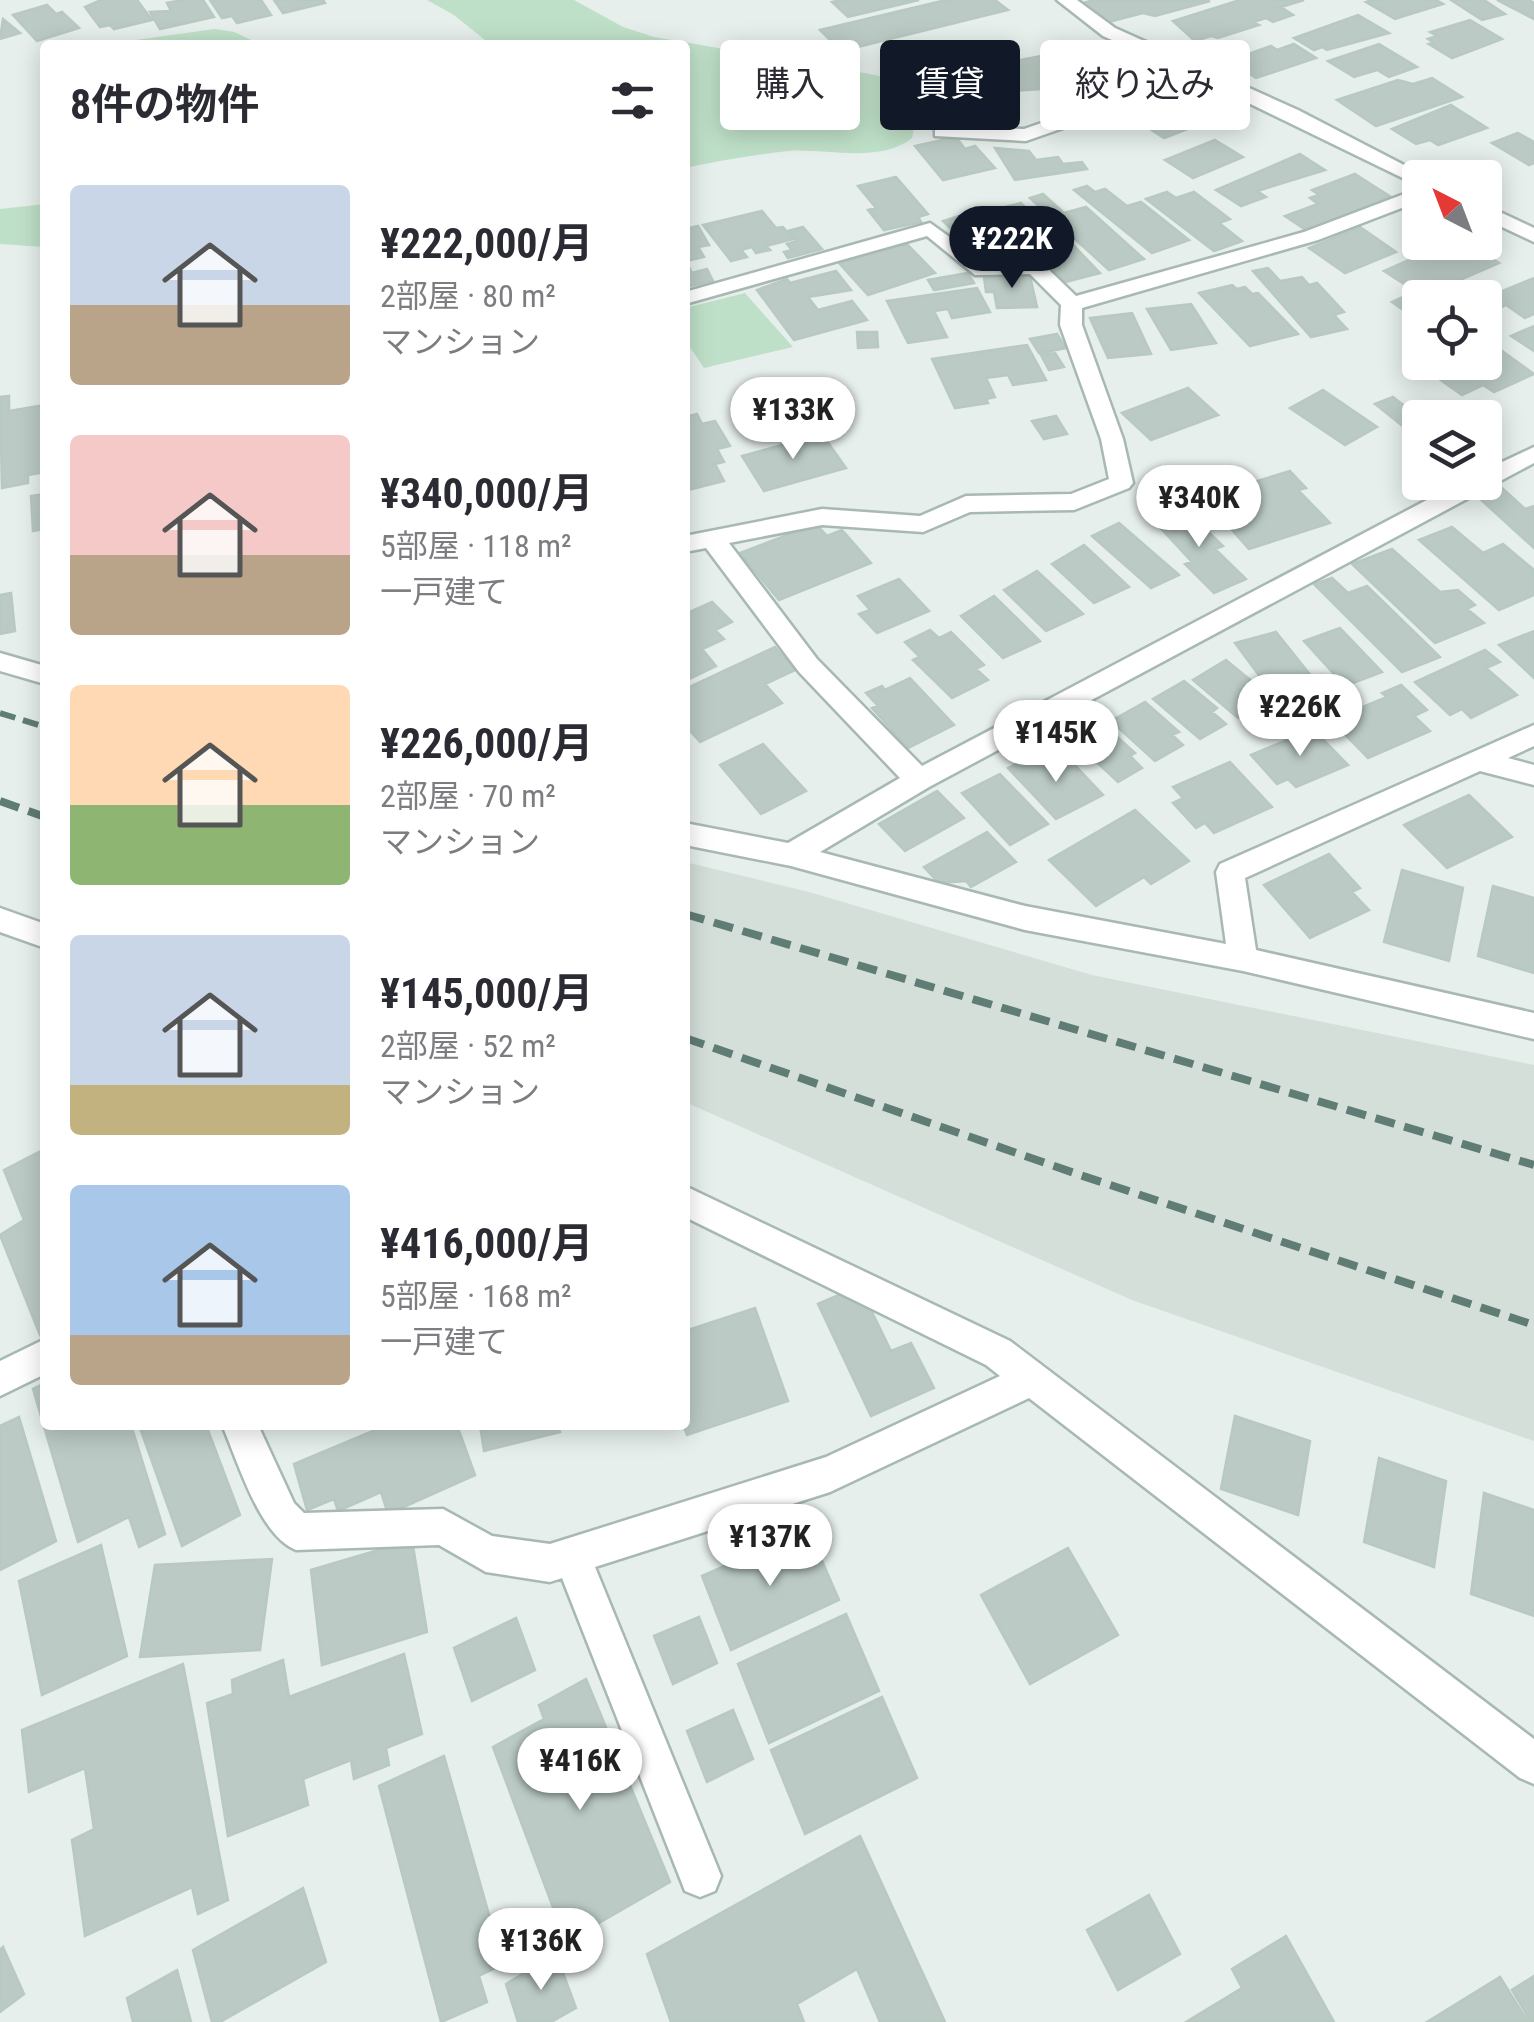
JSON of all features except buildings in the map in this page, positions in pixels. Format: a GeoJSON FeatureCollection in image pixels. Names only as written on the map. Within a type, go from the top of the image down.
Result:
{"type":"FeatureCollection","features":[{"type":"Feature","properties":{"kind":"street"},"geometry":{"type":"LineString","coordinates":[[1066,0],[1127,40]]}},
{"type":"Feature","properties":{"kind":"street"},"geometry":{"type":"LineString","coordinates":[[1250,97],[1402,170]]}},
{"type":"Feature","properties":{"kind":"street"},"geometry":{"type":"LineString","coordinates":[[942,132],[1026,134],[1040,129]]}},
{"type":"Feature","properties":{"kind":"street"},"geometry":{"type":"LineString","coordinates":[[1072,304],[1311,236],[1402,201]]}},
{"type":"Feature","properties":{"kind":"street"},"geometry":{"type":"LineString","coordinates":[[1502,220],[1534,236]]}},
{"type":"Feature","properties":{"kind":"street"},"geometry":{"type":"LineString","coordinates":[[690,297],[930,229],[982,270],[1035,267],[1072,304],[1071,325],[1112,439],[1121,483],[1074,502],[966,504],[923,524],[822,517],[690,543]]}},
{"type":"Feature","properties":{"kind":"street"},"geometry":{"type":"LineString","coordinates":[[1502,471],[1534,454]]}},
{"type":"Feature","properties":{"kind":"street"},"geometry":{"type":"LineString","coordinates":[[790,854],[919,780],[1447,500]]}},
{"type":"Feature","properties":{"kind":"street"},"geometry":{"type":"LineString","coordinates":[[712,538],[785,640],[867,735],[919,780]]}},
{"type":"Feature","properties":{"kind":"street"},"geometry":{"type":"LineString","coordinates":[[0,662],[40,674]]}},
{"type":"Feature","properties":{"kind":"street"},"geometry":{"type":"LineString","coordinates":[[1243,959],[1230,872],[1534,735]]}},
{"type":"Feature","properties":{"kind":"street"},"geometry":{"type":"LineString","coordinates":[[1477,760],[1534,775]]}},
{"type":"Feature","properties":{"kind":"street"},"geometry":{"type":"LineString","coordinates":[[690,835],[790,854],[1024,918],[1243,959],[1534,1026]]}},
{"type":"Feature","properties":{"kind":"street"},"geometry":{"type":"LineString","coordinates":[[0,920],[40,934]]}},
{"type":"Feature","properties":{"kind":"street"},"geometry":{"type":"LineString","coordinates":[[690,1203],[998,1353],[1534,1764]]}},
{"type":"Feature","properties":{"kind":"street"},"geometry":{"type":"LineString","coordinates":[[0,1379],[40,1359]]}},
{"type":"Feature","properties":{"kind":"street"},"geometry":{"type":"LineString","coordinates":[[242,1430],[281,1516],[296,1532],[442,1527],[486,1554],[550,1563],[830,1474],[1031,1379]]}},
{"type":"Feature","properties":{"kind":"street"},"geometry":{"type":"LineString","coordinates":[[572,1556],[700,1876]]}},
{"type":"Feature","properties":{"kind":"shaded area"},"geometry":{"type":"Polygon","coordinates":[[[690,863],[809,892],[1092,975],[1534,1065],[1534,1441],[1132,1300],[690,1104],[690,863]]]}},
{"type":"Feature","properties":{"kind":"green space"},"geometry":{"type":"Polygon","coordinates":[[[427,0],[574,0],[623,27],[672,40],[485,40],[454,15],[427,0]]]}},
{"type":"Feature","properties":{"kind":"green space"},"geometry":{"type":"Polygon","coordinates":[[[215,29],[251,40],[135,40],[215,29]]]}},
{"type":"Feature","properties":{"kind":"green space"},"geometry":{"type":"Polygon","coordinates":[[[690,43],[720,48],[720,130],[860,130],[860,72],[880,76],[880,130],[914,130],[912,138],[884,151],[788,151],[690,167],[690,43]]]}},
{"type":"Feature","properties":{"kind":"green space"},"geometry":{"type":"Polygon","coordinates":[[[40,205],[40,247],[0,244],[0,209],[40,205]]]}},
{"type":"Feature","properties":{"kind":"green space"},"geometry":{"type":"Polygon","coordinates":[[[745,293],[793,347],[704,368],[690,347],[690,307],[745,293]]]}},
{"type":"Feature","properties":{"kind":"railway"},"geometry":{"type":"LineString","coordinates":[[0,713],[40,725]]}},
{"type":"Feature","properties":{"kind":"railway"},"geometry":{"type":"LineString","coordinates":[[0,801],[40,815]]}},
{"type":"Feature","properties":{"kind":"railway"},"geometry":{"type":"LineString","coordinates":[[690,915],[1534,1165]]}},
{"type":"Feature","properties":{"kind":"railway"},"geometry":{"type":"LineString","coordinates":[[690,1040],[1080,1175],[1534,1325]]}}]}
